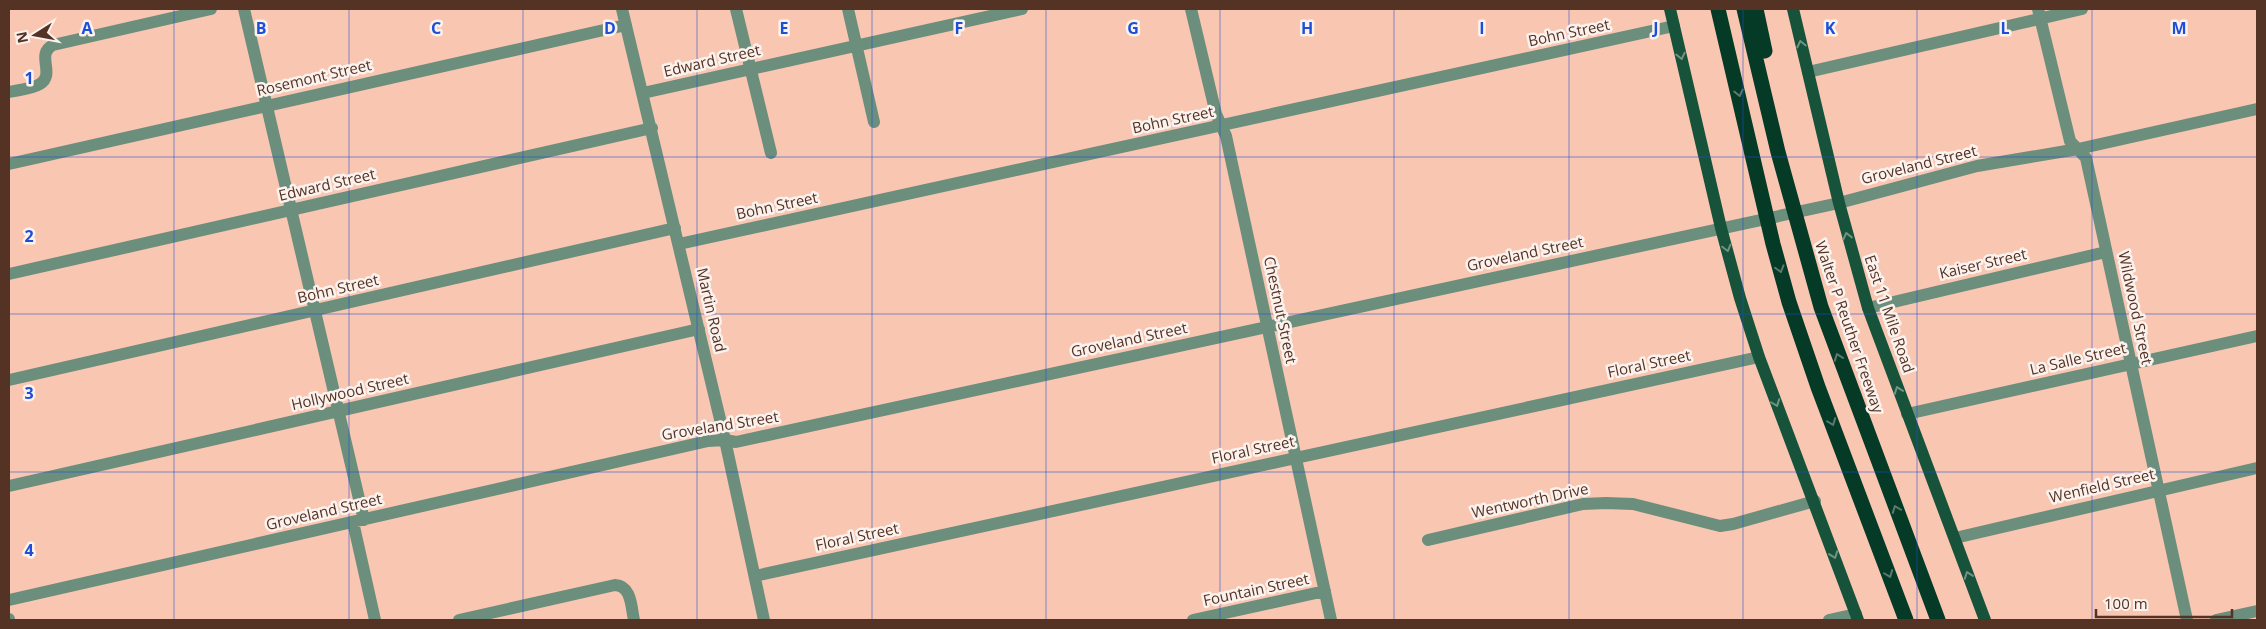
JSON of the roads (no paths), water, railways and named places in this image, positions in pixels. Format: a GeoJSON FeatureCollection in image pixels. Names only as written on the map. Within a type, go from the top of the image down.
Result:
{"type":"FeatureCollection","features":[{"type":"Feature","properties":{"kind":"highway"},"geometry":{"type":"LineString","coordinates":[[1712,9],[1727,46]]}},
{"type":"Feature","properties":{"kind":"highway"},"geometry":{"type":"LineString","coordinates":[[1718,9],[1773,244],[1789,302],[1818,387],[1906,620]]}},
{"type":"Feature","properties":{"kind":"highway","name":"Walter P Reuther Freeway"},"geometry":{"type":"LineString","coordinates":[[1744,9],[1810,272],[1830,335],[1938,620]]}},
{"type":"Feature","properties":{"kind":"highway"},"geometry":{"type":"LineString","coordinates":[[1756,9],[1788,150],[1788,188]]}},
{"type":"Feature","properties":{"kind":"main road"},"geometry":{"type":"LineString","coordinates":[[1670,9],[1721,228],[1759,357],[1815,501],[1857,617]]}},
{"type":"Feature","properties":{"kind":"main road","name":"East 11 Mile Road"},"geometry":{"type":"LineString","coordinates":[[1793,9],[1839,203],[1868,308],[1906,414],[1985,620]]}},
{"type":"Feature","properties":{"kind":"street"},"geometry":{"type":"LineString","coordinates":[[9,92],[36,86],[43,81],[47,72],[45,55],[49,47],[53,45],[211,9]]}},
{"type":"Feature","properties":{"kind":"street"},"geometry":{"type":"LineString","coordinates":[[244,9],[339,412],[375,620]]}},
{"type":"Feature","properties":{"kind":"street","name":"Martin Road"},"geometry":{"type":"LineString","coordinates":[[622,9],[644,93],[725,440],[764,620]]}},
{"type":"Feature","properties":{"kind":"street"},"geometry":{"type":"LineString","coordinates":[[736,9],[771,153]]}},
{"type":"Feature","properties":{"kind":"street"},"geometry":{"type":"LineString","coordinates":[[848,9],[874,122]]}},
{"type":"Feature","properties":{"kind":"street","name":"Edward Street"},"geometry":{"type":"LineString","coordinates":[[644,93],[1022,9]]}},
{"type":"Feature","properties":{"kind":"street","name":"Chestnut Street"},"geometry":{"type":"LineString","coordinates":[[1190,9],[1216,114],[1226,136],[1332,620]]}},
{"type":"Feature","properties":{"kind":"street"},"geometry":{"type":"LineString","coordinates":[[1808,72],[2039,13],[2082,9]]}},
{"type":"Feature","properties":{"kind":"street","name":"Wildwood Street"},"geometry":{"type":"LineString","coordinates":[[2039,13],[2069,139],[2086,158],[2187,620]]}},
{"type":"Feature","properties":{"kind":"street","name":"Rosemont Street"},"geometry":{"type":"LineString","coordinates":[[9,164],[626,25]]}},
{"type":"Feature","properties":{"kind":"street","name":"Bohn Street"},"geometry":{"type":"LineString","coordinates":[[679,244],[1674,26]]}},
{"type":"Feature","properties":{"kind":"street","name":"Groveland Street"},"geometry":{"type":"LineString","coordinates":[[9,600],[708,441],[725,440],[736,442],[1839,203],[1978,166],[2078,149],[2257,109]]}},
{"type":"Feature","properties":{"kind":"street","name":"Edward Street"},"geometry":{"type":"LineString","coordinates":[[9,274],[652,128]]}},
{"type":"Feature","properties":{"kind":"street","name":"Bohn Street"},"geometry":{"type":"LineString","coordinates":[[9,380],[674,228]]}},
{"type":"Feature","properties":{"kind":"street","name":"Kaiser Street"},"geometry":{"type":"LineString","coordinates":[[1868,308],[2106,252]]}},
{"type":"Feature","properties":{"kind":"street","name":"Hollywood Street"},"geometry":{"type":"LineString","coordinates":[[9,486],[699,329]]}},
{"type":"Feature","properties":{"kind":"street","name":"La Salle Street"},"geometry":{"type":"LineString","coordinates":[[1906,414],[2257,336]]}},
{"type":"Feature","properties":{"kind":"street","name":"Floral Street"},"geometry":{"type":"LineString","coordinates":[[755,576],[1759,357]]}},
{"type":"Feature","properties":{"kind":"street","name":"Wenfield Street"},"geometry":{"type":"LineString","coordinates":[[1955,538],[2257,468]]}},
{"type":"Feature","properties":{"kind":"street","name":"Wentworth Drive"},"geometry":{"type":"LineString","coordinates":[[1428,540],[1583,504],[1606,502],[1634,504],[1720,526],[1815,501]]}},
{"type":"Feature","properties":{"kind":"street"},"geometry":{"type":"LineString","coordinates":[[459,620],[609,586],[622,586],[628,592],[634,620]]}},
{"type":"Feature","properties":{"kind":"street","name":"Fountain Street"},"geometry":{"type":"LineString","coordinates":[[1193,620],[1325,591]]}},
{"type":"Feature","properties":{"kind":"street"},"geometry":{"type":"LineString","coordinates":[[2216,620],[2257,611]]}},
{"type":"Feature","properties":{"kind":"street"},"geometry":{"type":"LineString","coordinates":[[1829,620],[1857,617]]}}]}
